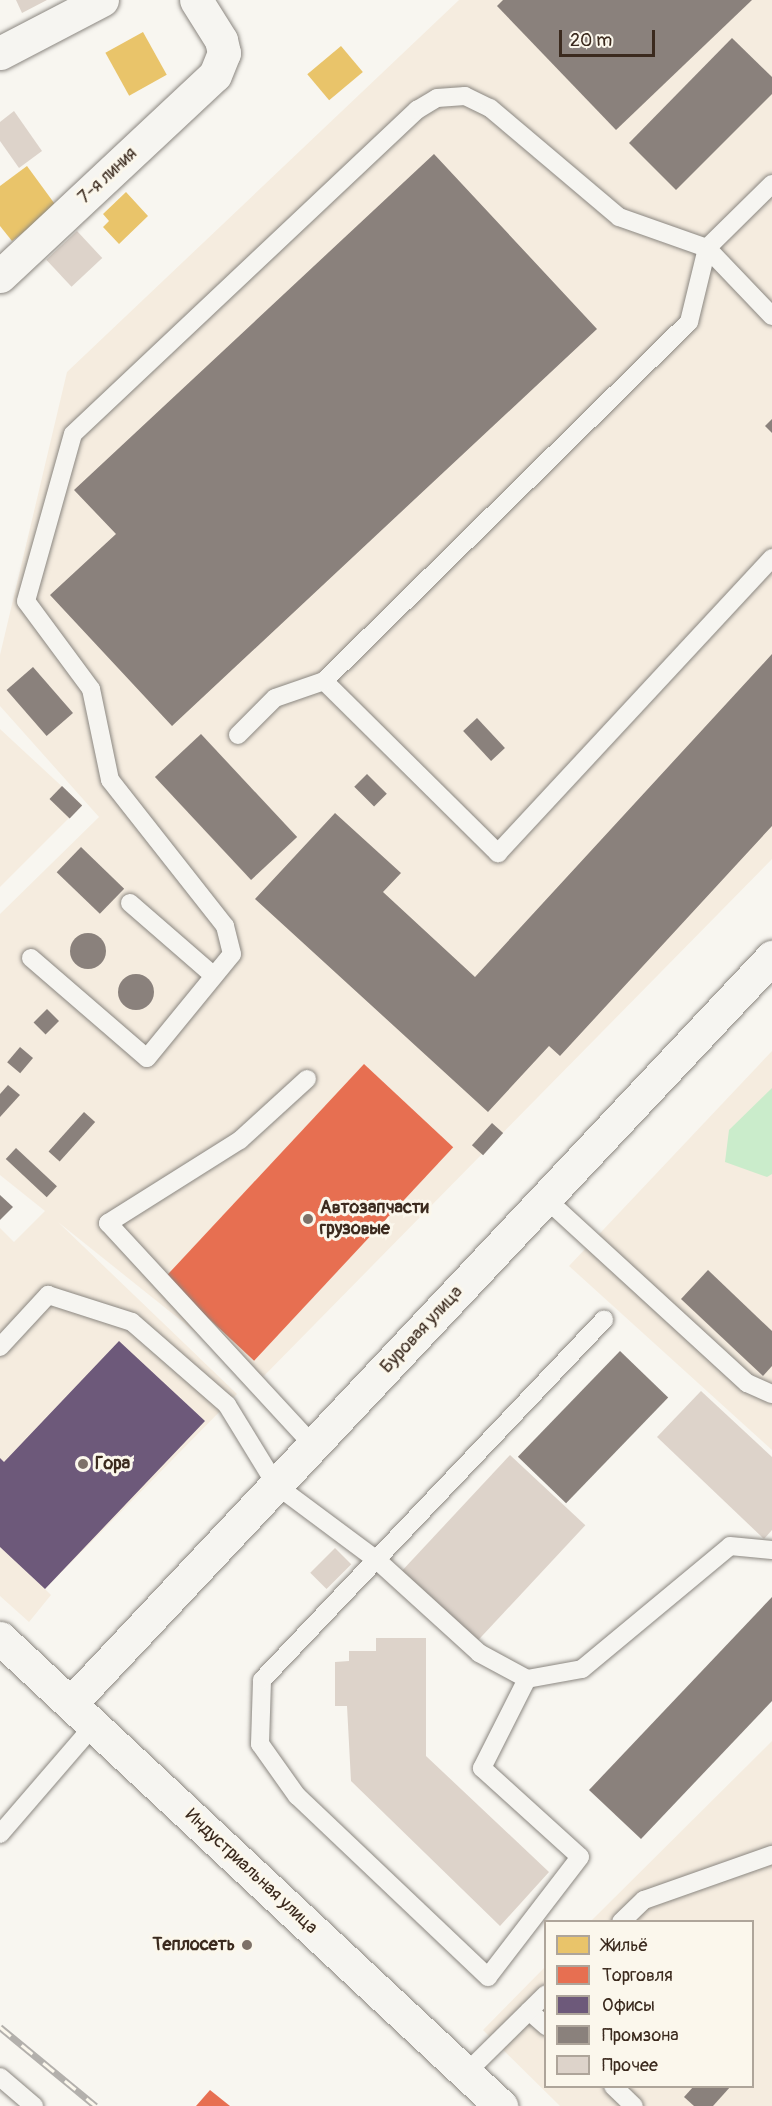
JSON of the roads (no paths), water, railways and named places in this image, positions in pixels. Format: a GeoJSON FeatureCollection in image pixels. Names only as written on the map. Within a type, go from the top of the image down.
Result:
{"type":"FeatureCollection","features":[{"type":"Feature","properties":{"kind":"street"},"geometry":{"type":"LineString","coordinates":[[0,53],[102,0]]}},
{"type":"Feature","properties":{"kind":"street","name":"7-я линия"},"geometry":{"type":"LineString","coordinates":[[0,276],[215,75],[224,53],[221,40],[196,0]]}},
{"type":"Feature","properties":{"kind":"street","name":"Буровая улица"},"geometry":{"type":"LineString","coordinates":[[82,1714],[276,1485],[772,957]]}},
{"type":"Feature","properties":{"kind":"street","name":"Индустриальная улица"},"geometry":{"type":"LineString","coordinates":[[0,1638],[501,2106]]}},
{"type":"Feature","properties":{"kind":"lane"},"geometry":{"type":"LineString","coordinates":[[31,958],[147,1058],[232,954],[225,926],[110,780],[91,689],[26,601],[73,434],[417,110],[437,98],[465,96],[490,108],[619,217],[707,248],[772,316]]}},
{"type":"Feature","properties":{"kind":"lane"},"geometry":{"type":"LineString","coordinates":[[238,735],[275,698],[324,681],[689,322],[707,248],[772,184]]}},
{"type":"Feature","properties":{"kind":"lane"},"geometry":{"type":"LineString","coordinates":[[324,681],[498,853],[772,558]]}},
{"type":"Feature","properties":{"kind":"lane"},"geometry":{"type":"LineString","coordinates":[[130,903],[214,976]]}},
{"type":"Feature","properties":{"kind":"lane"},"geometry":{"type":"LineString","coordinates":[[308,1079],[240,1140],[108,1223],[314,1446]]}},
{"type":"Feature","properties":{"kind":"lane"},"geometry":{"type":"LineString","coordinates":[[545,1198],[747,1383],[772,1394]]}},
{"type":"Feature","properties":{"kind":"lane"},"geometry":{"type":"LineString","coordinates":[[0,1347],[48,1295],[132,1322],[227,1404],[276,1485],[378,1561],[479,1653],[527,1679],[582,1669],[730,1546],[772,1550]]}},
{"type":"Feature","properties":{"kind":"lane"},"geometry":{"type":"LineString","coordinates":[[527,1679],[482,1768],[580,1857],[488,1977],[297,1796],[261,1744],[262,1680],[378,1561],[604,1320]]}},
{"type":"Feature","properties":{"kind":"lane"},"geometry":{"type":"LineString","coordinates":[[0,1834],[82,1714]]}},
{"type":"Feature","properties":{"kind":"lane"},"geometry":{"type":"LineString","coordinates":[[623,1920],[644,1900],[772,1855]]}},
{"type":"Feature","properties":{"kind":"lane"},"geometry":{"type":"LineString","coordinates":[[465,2073],[544,1996]]}},
{"type":"Feature","properties":{"kind":"lane"},"geometry":{"type":"LineString","coordinates":[[529,2011],[544,2024]]}},
{"type":"Feature","properties":{"kind":"lane"},"geometry":{"type":"LineString","coordinates":[[0,2077],[34,2106]]}},
{"type":"Feature","properties":{"kind":"lane"},"geometry":{"type":"LineString","coordinates":[[615,2088],[634,2106]]}},
{"type":"Feature","properties":{"kind":"railway"},"geometry":{"type":"LineString","coordinates":[[0,2027],[96,2106]]}},
{"type":"Feature","properties":{"kind":"place","name":"Автозапчасти грузовые"},"geometry":{"type":"Point","coordinates":[308,1219]}},
{"type":"Feature","properties":{"kind":"place","name":"Гора"},"geometry":{"type":"Point","coordinates":[83,1464]}},
{"type":"Feature","properties":{"kind":"place","name":"Теплосеть"},"geometry":{"type":"Point","coordinates":[247,1945]}}]}
